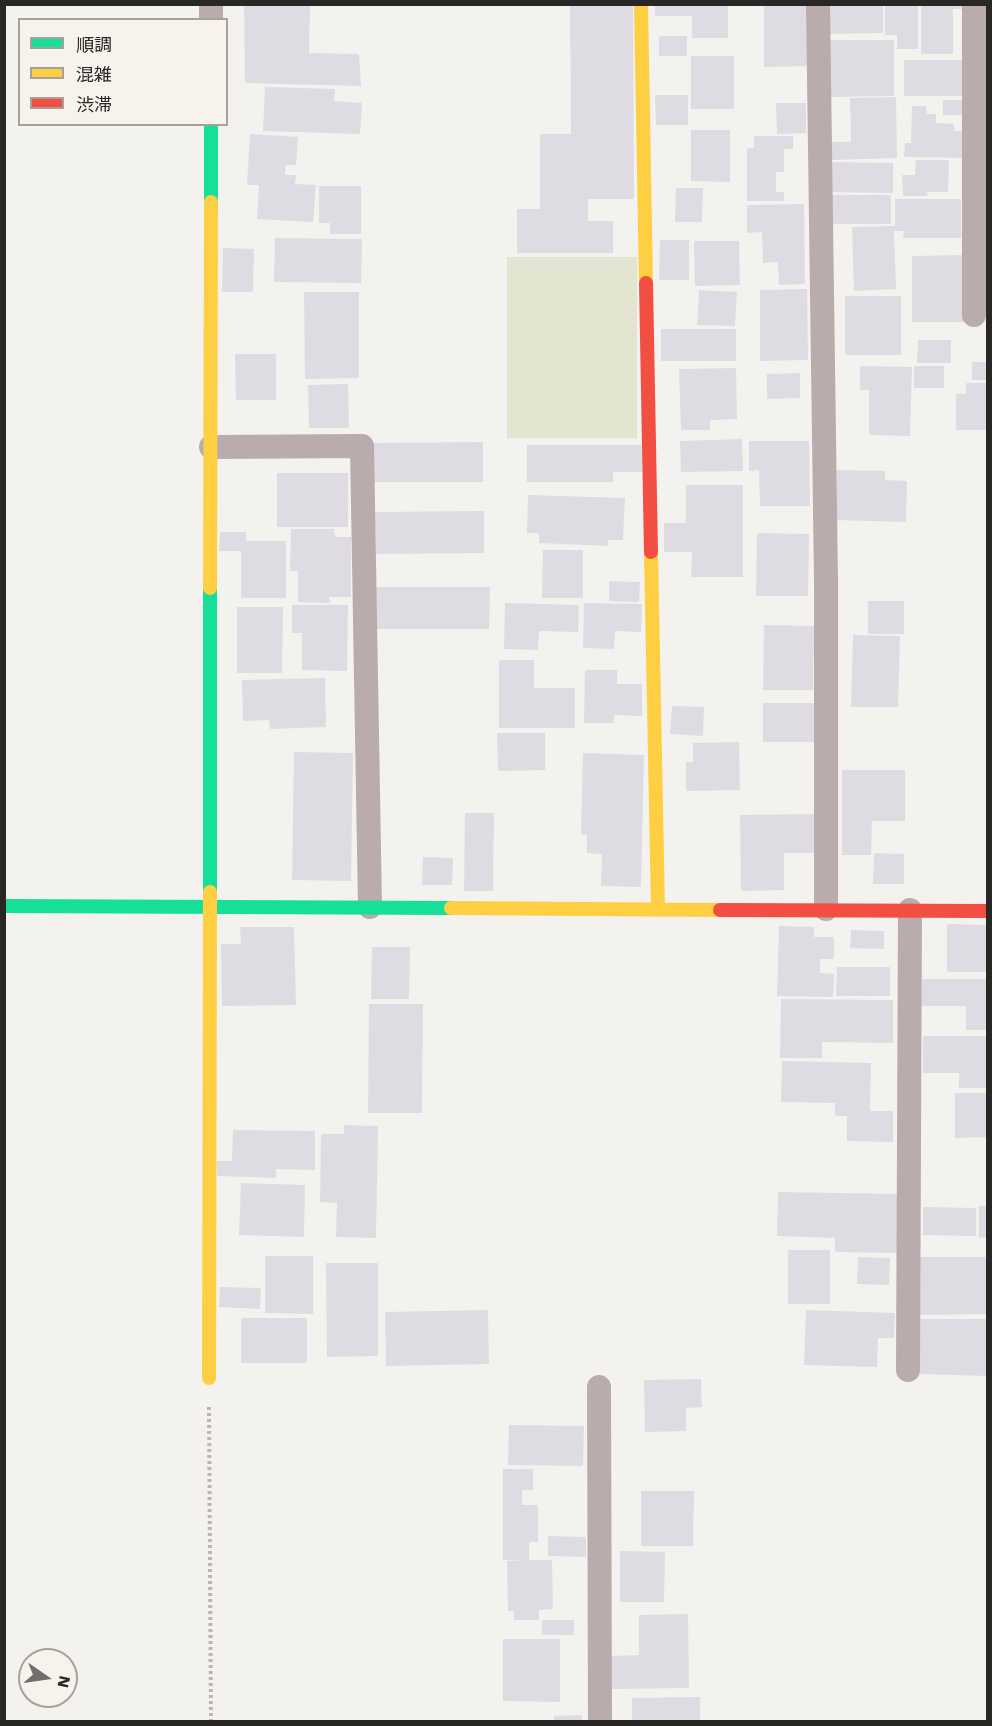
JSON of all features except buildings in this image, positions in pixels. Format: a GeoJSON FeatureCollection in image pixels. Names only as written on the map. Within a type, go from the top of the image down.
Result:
{"type":"FeatureCollection","features":[{"type":"Feature","properties":{"kind":"street"},"geometry":{"type":"LineString","coordinates":[[641,4],[658,910]]}},
{"type":"Feature","properties":{"kind":"street"},"geometry":{"type":"LineString","coordinates":[[818,4],[826,581],[826,909]]}},
{"type":"Feature","properties":{"kind":"street"},"geometry":{"type":"LineString","coordinates":[[974,4],[974,315]]}},
{"type":"Feature","properties":{"kind":"street"},"geometry":{"type":"LineString","coordinates":[[209,1378],[211,126]]}},
{"type":"Feature","properties":{"kind":"street"},"geometry":{"type":"LineString","coordinates":[[211,447],[362,446],[370,907]]}},
{"type":"Feature","properties":{"kind":"street"},"geometry":{"type":"LineString","coordinates":[[4,906],[987,911]]}},
{"type":"Feature","properties":{"kind":"street"},"geometry":{"type":"LineString","coordinates":[[908,1370],[910,910]]}},
{"type":"Feature","properties":{"kind":"street"},"geometry":{"type":"LineString","coordinates":[[599,1388],[600,1722]]}},
{"type":"Feature","properties":{"kind":"path"},"geometry":{"type":"LineString","coordinates":[[209,1378],[211,1722]]}},
{"type":"Feature","properties":{"kind":"green space"},"geometry":{"type":"Polygon","coordinates":[[[507,257],[637,257],[637,438],[507,438],[507,257]]]}},
{"type":"Feature","properties":{"kind":"traffic: fast"},"geometry":{"type":"LineString","coordinates":[[211,126],[211,202]]}},
{"type":"Feature","properties":{"kind":"traffic: fast"},"geometry":{"type":"LineString","coordinates":[[210,588],[210,892]]}},
{"type":"Feature","properties":{"kind":"traffic: fast"},"geometry":{"type":"LineString","coordinates":[[4,906],[451,908]]}},
{"type":"Feature","properties":{"kind":"traffic: slow"},"geometry":{"type":"LineString","coordinates":[[641,4],[646,283]]}},
{"type":"Feature","properties":{"kind":"traffic: slow"},"geometry":{"type":"LineString","coordinates":[[210,588],[211,202]]}},
{"type":"Feature","properties":{"kind":"traffic: slow"},"geometry":{"type":"LineString","coordinates":[[651,552],[658,910]]}},
{"type":"Feature","properties":{"kind":"traffic: slow"},"geometry":{"type":"LineString","coordinates":[[209,1378],[210,892]]}},
{"type":"Feature","properties":{"kind":"traffic: slow"},"geometry":{"type":"LineString","coordinates":[[451,908],[720,910]]}},
{"type":"Feature","properties":{"kind":"traffic: jam"},"geometry":{"type":"LineString","coordinates":[[646,283],[651,552]]}},
{"type":"Feature","properties":{"kind":"traffic: jam"},"geometry":{"type":"LineString","coordinates":[[720,910],[988,911]]}}]}
